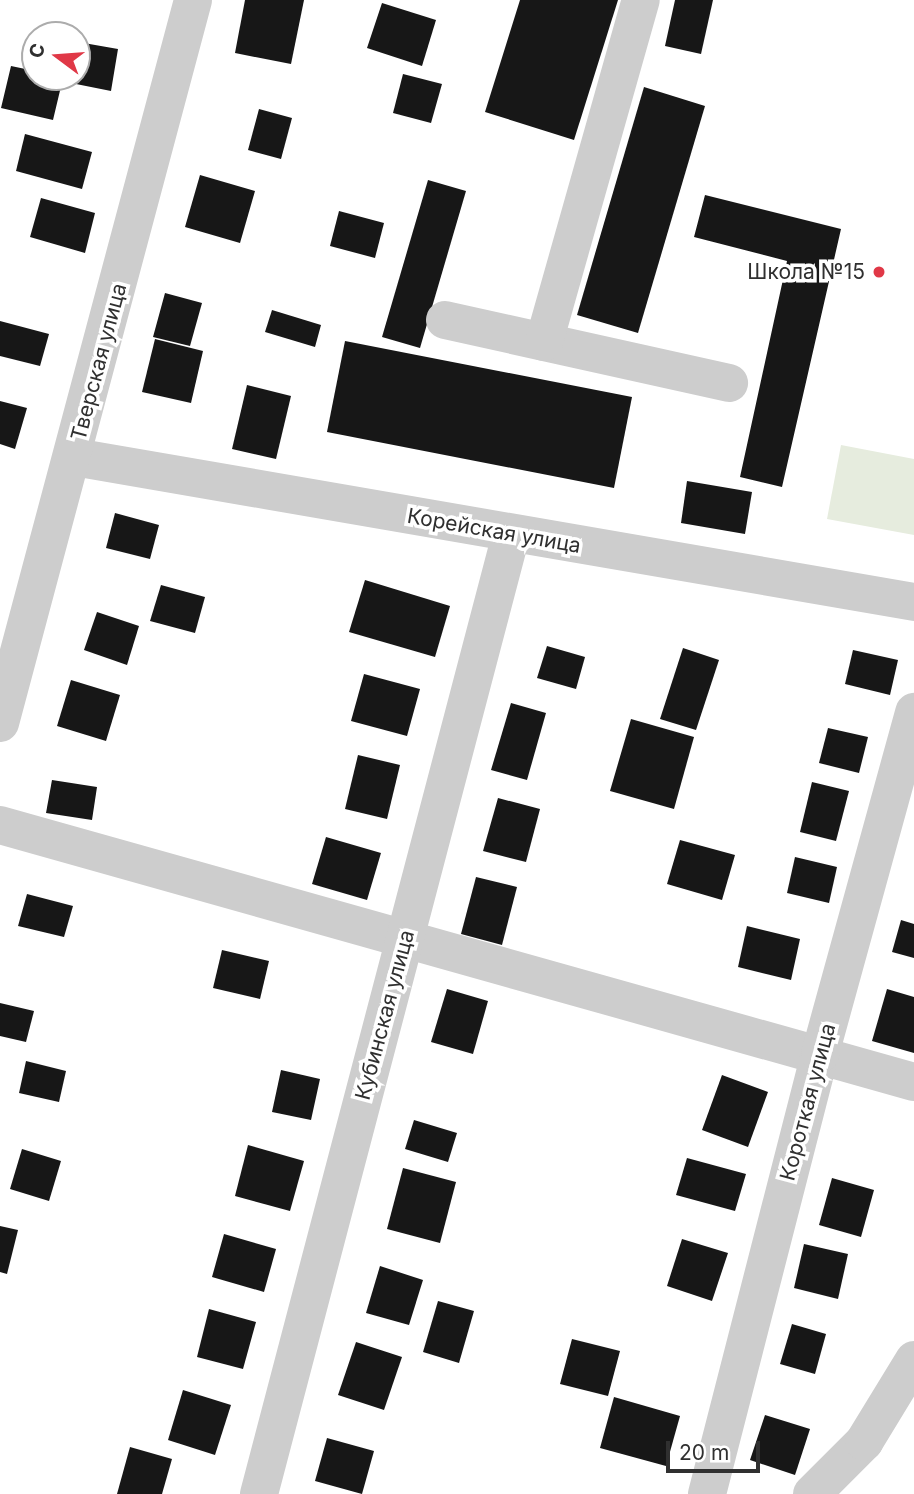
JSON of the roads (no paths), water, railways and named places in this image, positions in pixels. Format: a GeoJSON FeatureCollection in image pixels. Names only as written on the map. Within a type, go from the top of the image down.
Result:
{"type":"FeatureCollection","features":[{"type":"Feature","properties":{"kind":"street","name":"Тверская улица"},"geometry":{"type":"LineString","coordinates":[[0,723],[74,457],[193,0]]}},
{"type":"Feature","properties":{"kind":"street"},"geometry":{"type":"LineString","coordinates":[[544,342],[641,0]]}},
{"type":"Feature","properties":{"kind":"street"},"geometry":{"type":"LineString","coordinates":[[445,320],[729,383]]}},
{"type":"Feature","properties":{"kind":"street","name":"Корейская улица"},"geometry":{"type":"LineString","coordinates":[[74,457],[511,535],[914,601]]}},
{"type":"Feature","properties":{"kind":"street","name":"Кубинская улица"},"geometry":{"type":"LineString","coordinates":[[259,1494],[511,535]]}},
{"type":"Feature","properties":{"kind":"street","name":"Короткая улица"},"geometry":{"type":"LineString","coordinates":[[708,1494],[820,1054],[914,712]]}},
{"type":"Feature","properties":{"kind":"street"},"geometry":{"type":"LineString","coordinates":[[0,825],[404,942],[820,1054],[914,1082]]}},
{"type":"Feature","properties":{"kind":"street"},"geometry":{"type":"LineString","coordinates":[[812,1494],[864,1442],[914,1360]]}},
{"type":"Feature","properties":{"kind":"place","name":"Школа №15"},"geometry":{"type":"Point","coordinates":[879,272]}}]}
